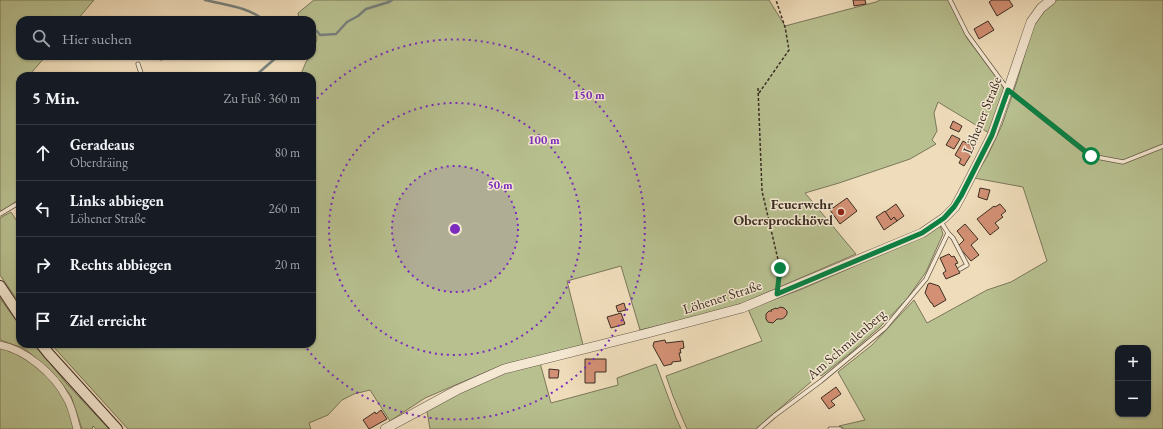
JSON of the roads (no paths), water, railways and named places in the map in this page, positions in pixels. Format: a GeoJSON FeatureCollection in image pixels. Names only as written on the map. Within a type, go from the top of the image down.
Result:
{"type":"FeatureCollection","features":[{"type":"Feature","properties":{"kind":"main road"},"geometry":{"type":"LineString","coordinates":[[0,286],[16,310]]}},
{"type":"Feature","properties":{"kind":"main road"},"geometry":{"type":"LineString","coordinates":[[44,348],[116,429]]}},
{"type":"Feature","properties":{"kind":"street","name":"Löhener Straße"},"geometry":{"type":"LineString","coordinates":[[385,429],[457,390],[504,369],[742,308],[922,233],[944,218],[961,196],[992,135],[1031,22],[1041,8],[1051,0]]}},
{"type":"Feature","properties":{"kind":"street"},"geometry":{"type":"LineString","coordinates":[[0,345],[25,354],[50,375],[67,397],[77,429]]}},
{"type":"Feature","properties":{"kind":"lane"},"geometry":{"type":"LineString","coordinates":[[950,0],[967,34],[1008,90],[1091,156],[1124,162],[1163,146]]}},
{"type":"Feature","properties":{"kind":"lane"},"geometry":{"type":"LineString","coordinates":[[138,64],[142,72]]}},
{"type":"Feature","properties":{"kind":"lane"},"geometry":{"type":"LineString","coordinates":[[0,214],[16,204]]}},
{"type":"Feature","properties":{"kind":"lane"},"geometry":{"type":"LineString","coordinates":[[940,221],[953,238],[967,265],[960,269]]}},
{"type":"Feature","properties":{"kind":"lane","name":"Am Schmalenberg"},"geometry":{"type":"LineString","coordinates":[[759,429],[821,381],[885,328],[926,279],[948,232]]}},
{"type":"Feature","properties":{"kind":"lane"},"geometry":{"type":"LineString","coordinates":[[830,429],[840,429]]}},
{"type":"Feature","properties":{"kind":"waterway"},"geometry":{"type":"LineString","coordinates":[[205,0],[244,9],[258,16]]}},
{"type":"Feature","properties":{"kind":"waterway"},"geometry":{"type":"LineString","coordinates":[[316,31],[320,35],[336,34],[347,22],[358,16],[366,9],[392,0]]}},
{"type":"Feature","properties":{"kind":"waterway"},"geometry":{"type":"LineString","coordinates":[[260,72],[273,60]]}},
{"type":"Feature","properties":{"kind":"place","name":"Feuerwehr Obersprockhövel"},"geometry":{"type":"Point","coordinates":[841,212]}}]}
